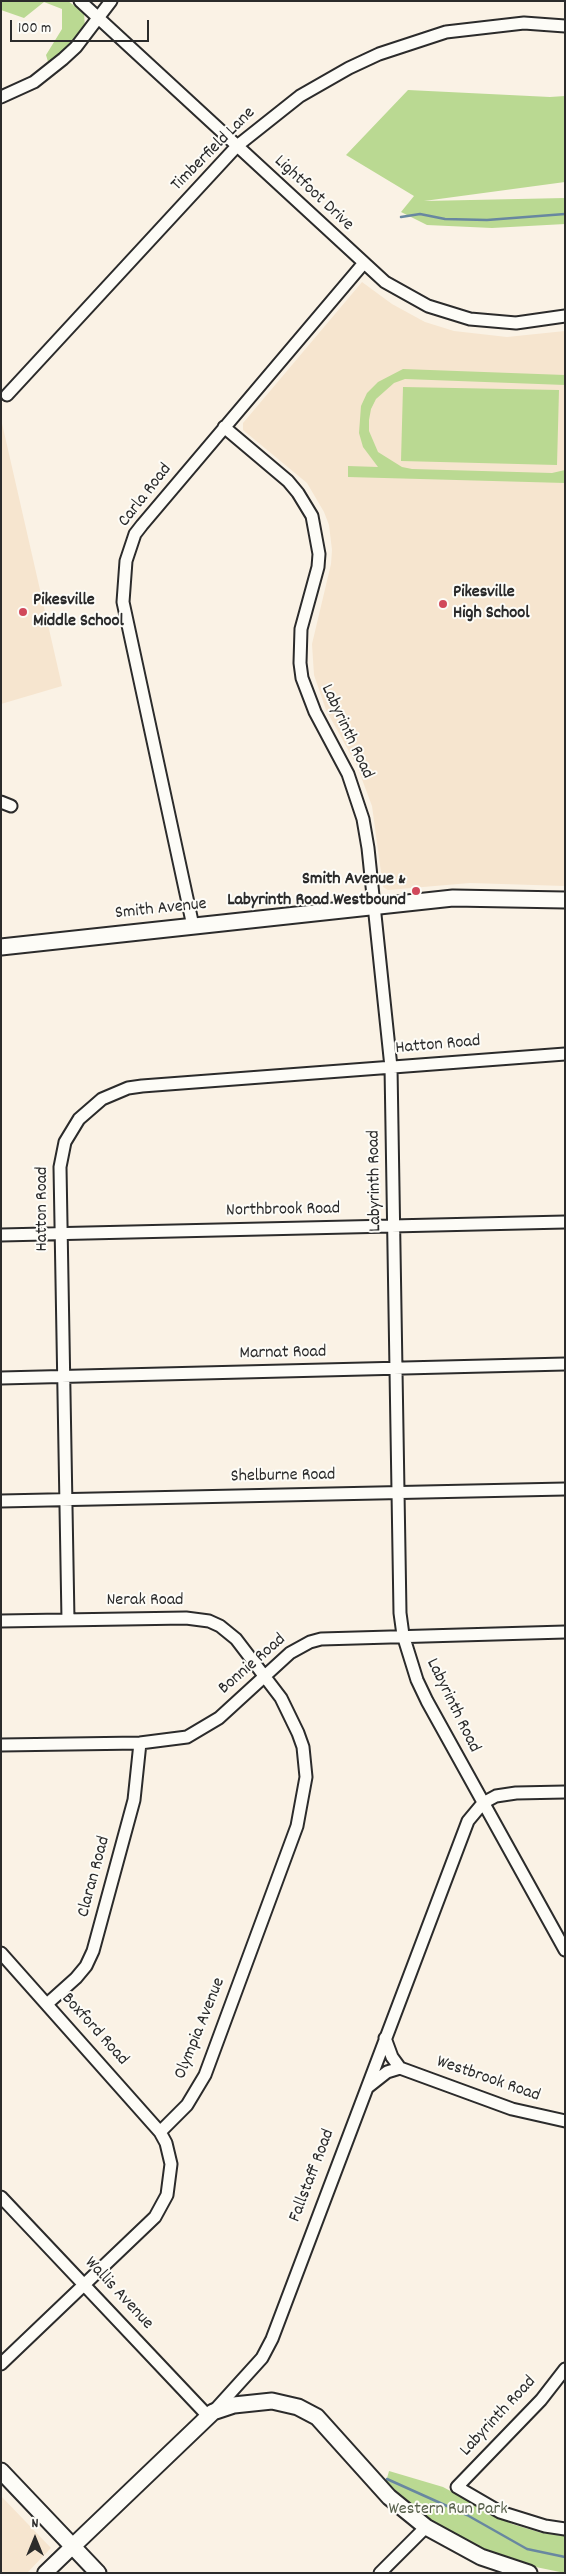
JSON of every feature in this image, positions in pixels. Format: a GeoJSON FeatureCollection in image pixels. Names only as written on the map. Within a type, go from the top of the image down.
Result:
{"type":"FeatureCollection","features":[{"type":"Feature","properties":{"kind":"main road","name":"Smith Avenue"},"geometry":{"type":"LineString","coordinates":[[2,950],[374,905],[460,898],[565,900]]}},
{"type":"Feature","properties":{"kind":"main road"},"geometry":{"type":"LineString","coordinates":[[211,2414],[234,2405],[262,2401],[290,2404],[308,2412],[325,2424],[389,2497],[426,2527],[481,2557],[529,2573]]}},
{"type":"Feature","properties":{"kind":"main road","name":"Fallstaff Road"},"geometry":{"type":"LineString","coordinates":[[73,2546],[211,2414]]}},
{"type":"Feature","properties":{"kind":"main road"},"geometry":{"type":"LineString","coordinates":[[1,2472],[98,2573]]}},
{"type":"Feature","properties":{"kind":"street","name":"Lightfoot Drive"},"geometry":{"type":"LineString","coordinates":[[80,1],[363,264],[385,282],[409,297],[451,315],[487,322],[516,323],[565,316]]}},
{"type":"Feature","properties":{"kind":"street"},"geometry":{"type":"LineString","coordinates":[[1,97],[34,82],[76,48],[111,1]]}},
{"type":"Feature","properties":{"kind":"street","name":"Timberfield Lane"},"geometry":{"type":"LineString","coordinates":[[7,394],[237,146],[300,96],[349,68],[411,42],[446,32],[475,27],[524,23],[565,26]]}},
{"type":"Feature","properties":{"kind":"street","name":"Carla Road"},"geometry":{"type":"LineString","coordinates":[[193,926],[124,602],[123,582],[126,560],[135,534],[363,264]]}},
{"type":"Feature","properties":{"kind":"street","name":"Labyrinth Road"},"geometry":{"type":"LineString","coordinates":[[224,428],[288,481],[306,504],[316,528],[318,568],[301,630],[301,670],[314,712],[348,774],[356,794],[368,848],[391,1067],[400,1613],[404,1635],[414,1672],[427,1701],[565,1950]]}},
{"type":"Feature","properties":{"kind":"street","name":"Hatton Road"},"geometry":{"type":"LineString","coordinates":[[68,1620],[60,1167],[65,1142],[79,1119],[102,1099],[115,1092],[142,1086],[565,1054]]}},
{"type":"Feature","properties":{"kind":"street","name":"Northbrook Road"},"geometry":{"type":"LineString","coordinates":[[1,1235],[565,1222]]}},
{"type":"Feature","properties":{"kind":"street","name":"Marnat Road"},"geometry":{"type":"LineString","coordinates":[[1,1378],[565,1364]]}},
{"type":"Feature","properties":{"kind":"street","name":"Shelburne Road"},"geometry":{"type":"LineString","coordinates":[[1,1501],[565,1489]]}},
{"type":"Feature","properties":{"kind":"street","name":"Nerak Road"},"geometry":{"type":"LineString","coordinates":[[1,1621],[186,1618],[208,1621],[231,1635],[265,1675]]}},
{"type":"Feature","properties":{"kind":"street","name":"Bonnie Road"},"geometry":{"type":"LineString","coordinates":[[1,1745],[140,1743],[175,1740],[198,1732],[219,1718],[290,1653],[315,1641],[404,1635],[565,1632]]}},
{"type":"Feature","properties":{"kind":"street","name":"Olympia Avenue"},"geometry":{"type":"LineString","coordinates":[[160,2132],[187,2105],[205,2075],[302,1810],[306,1777],[303,1748],[291,1716],[265,1675]]}},
{"type":"Feature","properties":{"kind":"street","name":"Claran Road"},"geometry":{"type":"LineString","coordinates":[[47,2004],[76,1978],[86,1966],[93,1951],[134,1800],[140,1743]]}},
{"type":"Feature","properties":{"kind":"street"},"geometry":{"type":"LineString","coordinates":[[483,1803],[506,1794],[565,1792]]}},
{"type":"Feature","properties":{"kind":"street","name":"Fallstaff Road"},"geometry":{"type":"LineString","coordinates":[[211,2414],[262,2358],[272,2339],[462,1833],[475,1811],[483,1803]]}},
{"type":"Feature","properties":{"kind":"street","name":"Boxford Road"},"geometry":{"type":"LineString","coordinates":[[1,1953],[160,2132]]}},
{"type":"Feature","properties":{"kind":"street"},"geometry":{"type":"LineString","coordinates":[[366,2089],[387,2072],[400,2068],[392,2057],[385,2038]]}},
{"type":"Feature","properties":{"kind":"street","name":"Westbrook Road"},"geometry":{"type":"LineString","coordinates":[[400,2068],[512,2109],[565,2121]]}},
{"type":"Feature","properties":{"kind":"street"},"geometry":{"type":"LineString","coordinates":[[1,2364],[147,2226],[162,2206],[169,2185],[171,2164],[166,2143],[160,2132]]}},
{"type":"Feature","properties":{"kind":"street","name":"Wallis Avenue"},"geometry":{"type":"LineString","coordinates":[[1,2197],[211,2414]]}},
{"type":"Feature","properties":{"kind":"street","name":"Labyrinth Road"},"geometry":{"type":"LineString","coordinates":[[565,2369],[541,2400],[457,2487],[500,2512],[545,2526],[565,2529]]}},
{"type":"Feature","properties":{"kind":"street"},"geometry":{"type":"LineString","coordinates":[[380,2573],[426,2527]]}},
{"type":"Feature","properties":{"kind":"street","name":"Fallstaff Road"},"geometry":{"type":"LineString","coordinates":[[45,2573],[73,2546]]}},
{"type":"Feature","properties":{"kind":"shaded area","name":"Pikesville High School"},"geometry":{"type":"Polygon","coordinates":[[[362,282],[392,304],[425,322],[454,331],[507,337],[565,331],[565,886],[470,883],[388,890],[383,887],[372,806],[357,766],[326,710],[314,675],[312,644],[331,564],[332,550],[329,525],[324,512],[307,483],[243,430],[243,423],[362,282]]]}},
{"type":"Feature","properties":{"kind":"shaded area","name":"Pikesville Middle School"},"geometry":{"type":"Polygon","coordinates":[[[1,419],[62,686],[1,704],[1,419]]]}},
{"type":"Feature","properties":{"kind":"shaded area"},"geometry":{"type":"Polygon","coordinates":[[[1,2496],[51,2548],[27,2573],[1,2573],[1,2496]]]}},
{"type":"Feature","properties":{"kind":"green space"},"geometry":{"type":"Polygon","coordinates":[[[1,1],[68,1],[84,13],[85,27],[49,65],[46,55],[62,29],[62,9],[44,2],[24,18],[1,10],[1,1]]]}},
{"type":"Feature","properties":{"kind":"green space"},"geometry":{"type":"Polygon","coordinates":[[[408,90],[550,97],[565,96],[565,182],[424,201],[565,198],[565,224],[492,228],[427,225],[401,212],[414,196],[346,155],[408,90]]]}},
{"type":"Feature","properties":{"kind":"green space"},"geometry":{"type":"Polygon","coordinates":[[[403,369],[565,375],[565,385],[405,379],[394,383],[376,399],[371,409],[369,431],[378,452],[402,467],[412,469],[552,473],[565,470],[565,483],[348,477],[348,466],[378,467],[363,447],[359,433],[361,406],[367,393],[378,382],[403,369]]]}},
{"type":"Feature","properties":{"kind":"green space"},"geometry":{"type":"Polygon","coordinates":[[[403,387],[559,390],[557,465],[401,461],[403,387]]]}},
{"type":"Feature","properties":{"kind":"green space","name":"Western Run Park"},"geometry":{"type":"Polygon","coordinates":[[[389,2471],[443,2487],[512,2524],[542,2533],[565,2536],[565,2573],[521,2564],[484,2550],[439,2527],[386,2482],[389,2471]]]}},
{"type":"Feature","properties":{"kind":"waterway"},"geometry":{"type":"LineString","coordinates":[[401,217],[420,214],[445,219],[487,220],[565,214]]}},
{"type":"Feature","properties":{"kind":"waterway"},"geometry":{"type":"LineString","coordinates":[[387,2479],[467,2515],[527,2549],[565,2557]]}},
{"type":"Feature","properties":{"kind":"place","name":"Pikesville High School"},"geometry":{"type":"Point","coordinates":[443,604]}},
{"type":"Feature","properties":{"kind":"place","name":"Pikesville Middle School"},"geometry":{"type":"Point","coordinates":[23,612]}},
{"type":"Feature","properties":{"kind":"place","name":"Smith Avenue & Labyrinth Road Westbound"},"geometry":{"type":"Point","coordinates":[416,891]}}]}
